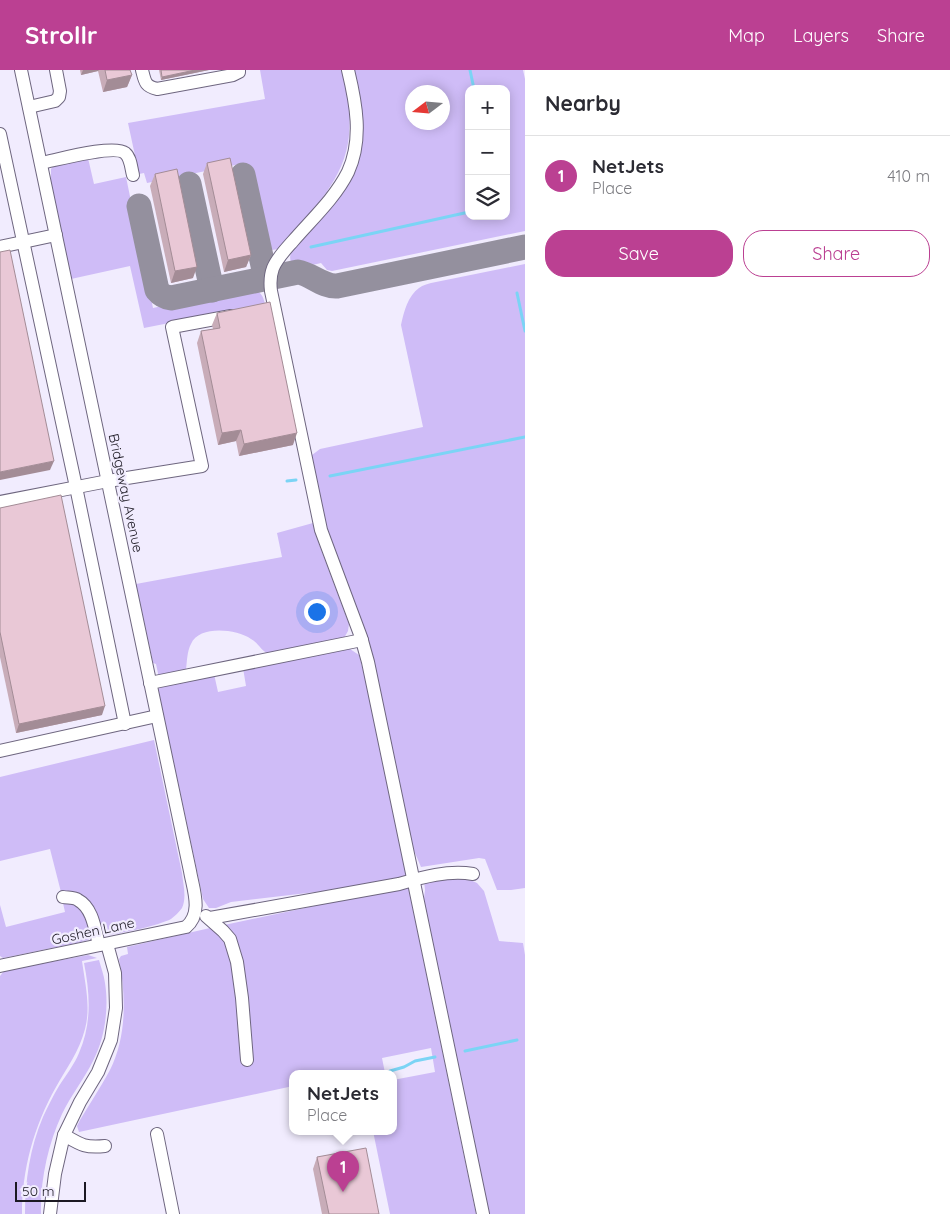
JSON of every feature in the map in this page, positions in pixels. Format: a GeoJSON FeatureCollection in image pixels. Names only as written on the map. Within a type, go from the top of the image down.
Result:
{"type":"FeatureCollection","features":[{"type":"Feature","properties":{"kind":"street","name":"Bridgeway Avenue"},"geometry":{"type":"LineString","coordinates":[[21,70],[190,871],[196,908],[191,922]]}},
{"type":"Feature","properties":{"kind":"street"},"geometry":{"type":"LineString","coordinates":[[29,107],[55,101],[59,97],[60,91],[56,70]]}},
{"type":"Feature","properties":{"kind":"street"},"geometry":{"type":"LineString","coordinates":[[142,70],[145,82],[150,88],[157,90],[233,75],[239,72],[239,70]]}},
{"type":"Feature","properties":{"kind":"street"},"geometry":{"type":"LineString","coordinates":[[348,70],[356,105],[357,122],[356,139],[348,171],[328,201],[280,256],[273,268],[270,279],[270,309],[321,530],[362,640],[368,662],[483,1214]]}},
{"type":"Feature","properties":{"kind":"street"},"geometry":{"type":"LineString","coordinates":[[0,134],[76,487],[124,724]]}},
{"type":"Feature","properties":{"kind":"street"},"geometry":{"type":"LineString","coordinates":[[41,163],[106,150],[117,150],[125,153],[133,175]]}},
{"type":"Feature","properties":{"kind":"street"},"geometry":{"type":"LineString","coordinates":[[0,247],[56,235]]}},
{"type":"Feature","properties":{"kind":"street"},"geometry":{"type":"LineString","coordinates":[[0,502],[108,481],[202,466],[172,327],[240,314]]}},
{"type":"Feature","properties":{"kind":"street"},"geometry":{"type":"LineString","coordinates":[[150,683],[362,640]]}},
{"type":"Feature","properties":{"kind":"street"},"geometry":{"type":"LineString","coordinates":[[0,751],[157,716]]}},
{"type":"Feature","properties":{"kind":"street"},"geometry":{"type":"LineString","coordinates":[[210,918],[399,884],[422,877],[459,872],[473,874]]}},
{"type":"Feature","properties":{"kind":"street"},"geometry":{"type":"LineString","coordinates":[[50,1214],[55,1174],[64,1135],[80,1102],[98,1072],[111,1040],[116,1008],[115,973],[86,906],[77,899],[63,897]]}},
{"type":"Feature","properties":{"kind":"street"},"geometry":{"type":"LineString","coordinates":[[196,908],[210,918],[230,939],[237,962],[247,1060]]}},
{"type":"Feature","properties":{"kind":"street","name":"Goshen Lane"},"geometry":{"type":"LineString","coordinates":[[0,966],[178,929],[186,927],[191,922]]}},
{"type":"Feature","properties":{"kind":"street"},"geometry":{"type":"LineString","coordinates":[[157,1134],[173,1214]]}},
{"type":"Feature","properties":{"kind":"street"},"geometry":{"type":"LineString","coordinates":[[64,1135],[78,1144],[91,1148],[105,1146]]}},
{"type":"Feature","properties":{"kind":"shaded area"},"geometry":{"type":"Polygon","coordinates":[[[260,70],[342,70],[349,104],[350,124],[348,143],[338,173],[321,200],[279,248],[274,250],[271,250],[263,243],[245,163],[147,183],[144,173],[139,174],[128,123],[265,99],[260,70]]]}},
{"type":"Feature","properties":{"kind":"shaded area"},"geometry":{"type":"Polygon","coordinates":[[[352,70],[523,70],[525,79],[525,231],[332,271],[327,270],[321,263],[304,266],[294,265],[290,257],[292,249],[350,180],[352,70]]]}},
{"type":"Feature","properties":{"kind":"shaded area"},"geometry":{"type":"Polygon","coordinates":[[[88,158],[94,184],[126,177],[153,308],[251,287],[261,294],[265,304],[144,328],[130,266],[71,279],[51,183],[51,169],[54,165],[88,158]]]}},
{"type":"Feature","properties":{"kind":"shaded area"},"geometry":{"type":"Polygon","coordinates":[[[525,264],[525,888],[497,890],[485,859],[479,858],[421,867],[409,839],[328,538],[311,460],[312,455],[320,449],[423,427],[401,325],[407,304],[415,291],[431,283],[525,264]]]}},
{"type":"Feature","properties":{"kind":"shaded area"},"geometry":{"type":"Polygon","coordinates":[[[313,523],[349,624],[344,638],[271,655],[264,652],[254,641],[244,636],[228,631],[210,631],[195,638],[191,644],[186,670],[159,678],[156,664],[153,663],[136,584],[282,557],[277,533],[313,523]]]}},
{"type":"Feature","properties":{"kind":"shaded area"},"geometry":{"type":"Polygon","coordinates":[[[350,649],[359,655],[476,1214],[390,1214],[374,1135],[397,1135],[397,1079],[435,1072],[431,1048],[382,1058],[384,1070],[289,1070],[289,1087],[79,1132],[77,1126],[110,1070],[120,1043],[124,1001],[119,959],[121,956],[128,954],[127,947],[352,898],[350,888],[231,902],[216,908],[209,908],[203,899],[158,689],[168,683],[214,674],[218,692],[246,686],[243,668],[350,649]]]}},
{"type":"Feature","properties":{"kind":"shaded area"},"geometry":{"type":"Polygon","coordinates":[[[154,740],[182,873],[183,904],[182,908],[171,919],[140,929],[107,935],[101,932],[94,912],[62,896],[50,849],[0,861],[0,777],[154,740]]]}},
{"type":"Feature","properties":{"kind":"shaded area"},"geometry":{"type":"Polygon","coordinates":[[[459,875],[477,883],[484,891],[499,941],[523,943],[525,955],[525,1214],[487,1214],[423,907],[424,881],[459,875]]]}},
{"type":"Feature","properties":{"kind":"shaded area"},"geometry":{"type":"Polygon","coordinates":[[[63,903],[73,903],[85,912],[91,937],[88,940],[3,958],[0,956],[0,905],[6,927],[65,912],[63,903]]]}},
{"type":"Feature","properties":{"kind":"shaded area"},"geometry":{"type":"Polygon","coordinates":[[[88,955],[97,958],[82,961],[87,1004],[85,1029],[76,1052],[41,1117],[27,1164],[22,1214],[0,1214],[0,976],[4,971],[88,955]]]}},
{"type":"Feature","properties":{"kind":"shaded area"},"geometry":{"type":"Polygon","coordinates":[[[99,960],[105,980],[106,993],[103,1033],[97,1052],[69,1100],[53,1138],[46,1163],[41,1214],[25,1214],[29,1164],[38,1128],[59,1086],[77,1057],[86,1031],[89,1008],[84,963],[99,960]]]}},
{"type":"Feature","properties":{"kind":"building"},"geometry":{"type":"Polygon","coordinates":[[[105,70],[130,70],[132,75],[107,80],[105,70]]]}},
{"type":"Feature","properties":{"kind":"building"},"geometry":{"type":"Polygon","coordinates":[[[161,70],[195,70],[162,77],[161,70]]]}},
{"type":"Feature","properties":{"kind":"building"},"geometry":{"type":"Polygon","coordinates":[[[230,158],[251,255],[228,260],[207,163],[230,158]]]}},
{"type":"Feature","properties":{"kind":"building"},"geometry":{"type":"Polygon","coordinates":[[[177,169],[197,267],[175,271],[155,174],[177,169]]]}},
{"type":"Feature","properties":{"kind":"building"},"geometry":{"type":"Polygon","coordinates":[[[10,250],[54,461],[0,472],[0,252],[10,250]]]}},
{"type":"Feature","properties":{"kind":"building"},"geometry":{"type":"Polygon","coordinates":[[[270,302],[297,433],[244,444],[241,430],[222,433],[201,331],[220,328],[217,313],[270,302]]]}},
{"type":"Feature","properties":{"kind":"building"},"geometry":{"type":"Polygon","coordinates":[[[61,495],[105,706],[19,724],[0,632],[0,508],[61,495]]]}},
{"type":"Feature","properties":{"kind":"building"},"geometry":{"type":"Polygon","coordinates":[[[366,1148],[379,1214],[329,1214],[317,1157],[366,1148]]]}},
{"type":"Feature","properties":{"kind":"waterway"},"geometry":{"type":"LineString","coordinates":[[470,70],[473,85]]}},
{"type":"Feature","properties":{"kind":"waterway"},"geometry":{"type":"LineString","coordinates":[[311,247],[465,213]]}},
{"type":"Feature","properties":{"kind":"waterway"},"geometry":{"type":"LineString","coordinates":[[517,293],[525,331]]}},
{"type":"Feature","properties":{"kind":"waterway"},"geometry":{"type":"LineString","coordinates":[[330,476],[525,437]]}},
{"type":"Feature","properties":{"kind":"waterway"},"geometry":{"type":"LineString","coordinates":[[287,481],[296,480]]}},
{"type":"Feature","properties":{"kind":"waterway"},"geometry":{"type":"LineString","coordinates":[[465,1051],[517,1040]]}},
{"type":"Feature","properties":{"kind":"waterway"},"geometry":{"type":"LineString","coordinates":[[394,1070],[415,1061],[435,1057]]}},
{"type":"Feature","properties":{"kind":"taxiway"},"geometry":{"type":"LineString","coordinates":[[243,175],[266,279]]}},
{"type":"Feature","properties":{"kind":"taxiway"},"geometry":{"type":"LineString","coordinates":[[189,184],[212,290]]}},
{"type":"Feature","properties":{"kind":"taxiway"},"geometry":{"type":"LineString","coordinates":[[139,206],[157,290],[163,296],[171,298],[298,272],[327,285],[337,286],[525,247]]}},
{"type":"Feature","properties":{"kind":"place","name":"NetJets"},"geometry":{"type":"Point","coordinates":[343,1192]}}]}
